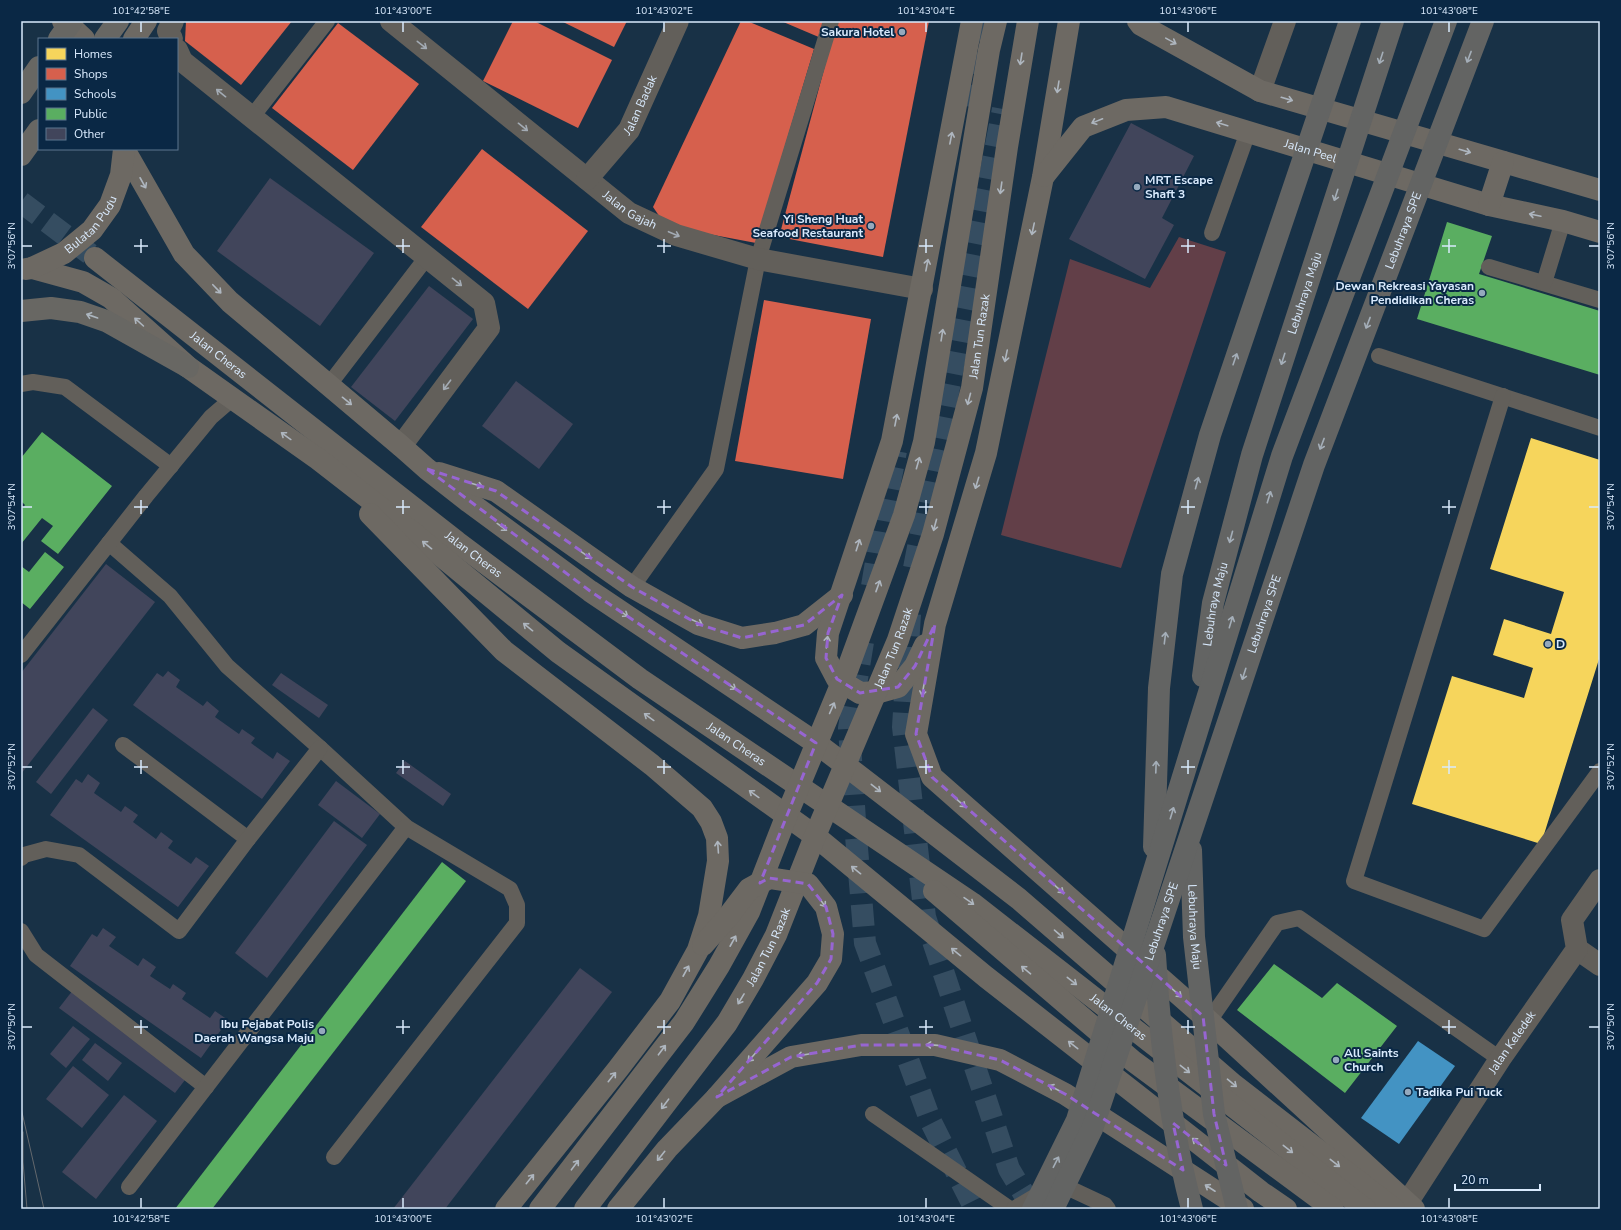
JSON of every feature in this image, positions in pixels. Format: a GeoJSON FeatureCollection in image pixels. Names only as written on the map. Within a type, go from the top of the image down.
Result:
{"type":"FeatureCollection","features":[{"type":"Feature","properties":{"kind":"highway"},"geometry":{"type":"LineString","coordinates":[[1192,1209],[1170,1110],[1158,1006],[1152,908],[1159,688],[1172,574],[1210,435],[1350,21]]}},
{"type":"Feature","properties":{"kind":"highway","name":"Lebuhraya Maju"},"geometry":{"type":"LineString","coordinates":[[1237,1209],[1214,1114],[1194,937],[1191,846],[1199,704],[1213,603],[1252,455],[1393,21]]}},
{"type":"Feature","properties":{"kind":"highway","name":"Lebuhraya SPE"},"geometry":{"type":"LineString","coordinates":[[1033,1209],[1077,1120],[1282,456],[1446,21]]}},
{"type":"Feature","properties":{"kind":"highway","name":"Lebuhraya SPE"},"geometry":{"type":"LineString","coordinates":[[1053,1209],[1092,1129],[1314,465],[1483,21]]}},
{"type":"Feature","properties":{"kind":"main road"},"geometry":{"type":"LineString","coordinates":[[60,38],[72,21]]}},
{"type":"Feature","properties":{"kind":"main road"},"geometry":{"type":"LineString","coordinates":[[106,38],[118,21]]}},
{"type":"Feature","properties":{"kind":"main road"},"geometry":{"type":"LineString","coordinates":[[21,92],[38,68]]}},
{"type":"Feature","properties":{"kind":"main road"},"geometry":{"type":"LineString","coordinates":[[21,155],[38,131]]}},
{"type":"Feature","properties":{"kind":"main road"},"geometry":{"type":"LineString","coordinates":[[21,311],[51,308],[80,312],[106,321],[188,367]]}},
{"type":"Feature","properties":{"kind":"street"},"geometry":{"type":"LineString","coordinates":[[63,21],[69,24],[83,38]]}},
{"type":"Feature","properties":{"kind":"street"},"geometry":{"type":"LineString","coordinates":[[135,38],[146,21]]}},
{"type":"Feature","properties":{"kind":"street"},"geometry":{"type":"LineString","coordinates":[[172,38],[168,31],[173,21]]}},
{"type":"Feature","properties":{"kind":"street","name":"Jalan Gajah"},"geometry":{"type":"LineString","coordinates":[[391,21],[629,213],[676,235],[758,259],[922,289]]}},
{"type":"Feature","properties":{"kind":"street","name":"Jalan Badak"},"geometry":{"type":"LineString","coordinates":[[587,179],[629,130],[678,21]]}},
{"type":"Feature","properties":{"kind":"street"},"geometry":{"type":"LineString","coordinates":[[935,624],[915,666],[898,687],[880,692],[860,693],[837,679],[826,658],[828,633],[842,595],[892,441],[972,21]]}},
{"type":"Feature","properties":{"kind":"street"},"geometry":{"type":"LineString","coordinates":[[546,1202],[684,1022],[719,966],[749,912],[786,816],[848,668],[904,515],[924,442],[989,50],[996,21]]}},
{"type":"Feature","properties":{"kind":"street","name":"Jalan Tun Razak"},"geometry":{"type":"LineString","coordinates":[[585,1209],[726,1023],[753,979],[776,935],[815,836],[901,633],[933,534],[972,388],[1007,147],[1028,21]]}},
{"type":"Feature","properties":{"kind":"street"},"geometry":{"type":"LineString","coordinates":[[1069,21],[1043,177],[986,453],[935,624],[916,734],[932,777],[1209,1021],[1405,1207]]}},
{"type":"Feature","properties":{"kind":"street"},"geometry":{"type":"LineString","coordinates":[[1138,21],[1260,92],[1600,190]]}},
{"type":"Feature","properties":{"kind":"street"},"geometry":{"type":"LineString","coordinates":[[1260,92],[1285,21]]}},
{"type":"Feature","properties":{"kind":"street"},"geometry":{"type":"LineString","coordinates":[[178,52],[182,61],[484,303],[489,328],[401,446]]}},
{"type":"Feature","properties":{"kind":"street","name":"Jalan Peel"},"geometry":{"type":"LineString","coordinates":[[1043,177],[1083,127],[1126,110],[1166,107],[1489,205],[1563,221],[1600,232]]}},
{"type":"Feature","properties":{"kind":"street","name":"Bulatan Pudu"},"geometry":{"type":"LineString","coordinates":[[26,269],[64,253],[92,230],[110,205],[121,175],[124,150]]}},
{"type":"Feature","properties":{"kind":"street"},"geometry":{"type":"LineString","coordinates":[[125,150],[184,254],[230,302],[427,469],[590,591],[845,764],[1019,899],[1234,1085],[1405,1207]]}},
{"type":"Feature","properties":{"kind":"street"},"geometry":{"type":"LineString","coordinates":[[1489,205],[1503,162]]}},
{"type":"Feature","properties":{"kind":"street","name":"Jalan Cheras"},"geometry":{"type":"LineString","coordinates":[[95,258],[457,542],[640,679],[972,903],[1365,1209]]}},
{"type":"Feature","properties":{"kind":"street"},"geometry":{"type":"LineString","coordinates":[[26,269],[83,282],[111,298],[188,367],[318,459],[417,536],[558,652],[815,836],[986,977],[1261,1192],[1286,1209]]}},
{"type":"Feature","properties":{"kind":"street"},"geometry":{"type":"LineString","coordinates":[[318,459],[419,566],[504,651],[652,766],[702,808],[711,822],[717,838],[718,860],[709,916],[698,950]]}},
{"type":"Feature","properties":{"kind":"street"},"geometry":{"type":"LineString","coordinates":[[427,469],[496,491],[632,587],[698,624],[742,638],[775,633],[804,625],[842,595]]}},
{"type":"Feature","properties":{"kind":"street","name":"Jalan Cheras"},"geometry":{"type":"LineString","coordinates":[[868,832],[962,916],[1133,1060],[1333,1209]]}},
{"type":"Feature","properties":{"kind":"street"},"geometry":{"type":"LineString","coordinates":[[506,1209],[618,1069],[665,1007],[698,950],[727,918],[749,889],[769,878],[808,884],[826,907],[833,934],[831,959],[817,983],[717,1097],[667,1149],[618,1209]]}},
{"type":"Feature","properties":{"kind":"street"},"geometry":{"type":"LineString","coordinates":[[1600,880],[1572,920],[1577,949],[1600,965]]}},
{"type":"Feature","properties":{"kind":"street","name":"Jalan Keledek"},"geometry":{"type":"LineString","coordinates":[[1405,1207],[1500,1059],[1577,949]]}},
{"type":"Feature","properties":{"kind":"street"},"geometry":{"type":"LineString","coordinates":[[717,1097],[790,1057],[861,1045],[935,1045],[1000,1060],[1052,1087],[1243,1209]]}},
{"type":"Feature","properties":{"kind":"lane"},"geometry":{"type":"LineString","coordinates":[[252,118],[327,21]]}},
{"type":"Feature","properties":{"kind":"lane"},"geometry":{"type":"LineString","coordinates":[[632,587],[716,469],[758,259],[831,21]]}},
{"type":"Feature","properties":{"kind":"lane"},"geometry":{"type":"LineString","coordinates":[[1212,233],[1248,132]]}},
{"type":"Feature","properties":{"kind":"lane"},"geometry":{"type":"LineString","coordinates":[[1544,283],[1563,221]]}},
{"type":"Feature","properties":{"kind":"lane"},"geometry":{"type":"LineString","coordinates":[[328,386],[427,257]]}},
{"type":"Feature","properties":{"kind":"lane"},"geometry":{"type":"LineString","coordinates":[[1489,267],[1600,300]]}},
{"type":"Feature","properties":{"kind":"lane"},"geometry":{"type":"LineString","coordinates":[[1379,356],[1600,428]]}},
{"type":"Feature","properties":{"kind":"lane"},"geometry":{"type":"LineString","coordinates":[[21,384],[32,382],[65,386],[171,466]]}},
{"type":"Feature","properties":{"kind":"lane"},"geometry":{"type":"LineString","coordinates":[[1503,396],[1354,881],[1484,929],[1600,771]]}},
{"type":"Feature","properties":{"kind":"lane"},"geometry":{"type":"LineString","coordinates":[[21,655],[171,466],[211,418],[233,398]]}},
{"type":"Feature","properties":{"kind":"lane"},"geometry":{"type":"LineString","coordinates":[[109,543],[170,596],[227,666],[320,748],[406,827],[510,889],[517,905],[516,923],[334,1157]]}},
{"type":"Feature","properties":{"kind":"lane"},"geometry":{"type":"LineString","coordinates":[[123,745],[248,838]]}},
{"type":"Feature","properties":{"kind":"lane"},"geometry":{"type":"LineString","coordinates":[[21,858],[24,855],[46,849],[79,855],[179,931],[248,838],[320,748]]}},
{"type":"Feature","properties":{"kind":"lane"},"geometry":{"type":"LineString","coordinates":[[129,1187],[406,827]]}},
{"type":"Feature","properties":{"kind":"lane"},"geometry":{"type":"LineString","coordinates":[[1209,1021],[1277,923],[1300,918],[1500,1059]]}},
{"type":"Feature","properties":{"kind":"lane"},"geometry":{"type":"LineString","coordinates":[[21,931],[36,955],[206,1087]]}},
{"type":"Feature","properties":{"kind":"lane"},"geometry":{"type":"LineString","coordinates":[[873,1114],[1010,1209]]}},
{"type":"Feature","properties":{"kind":"lane"},"geometry":{"type":"LineString","coordinates":[[1014,1209],[1058,1183],[1105,1205],[1108,1209]]}},
{"type":"Feature","properties":{"kind":"highlighted area"},"geometry":{"type":"Polygon","coordinates":[[[427,469],[496,491],[632,587],[698,624],[742,638],[804,625],[842,595],[828,633],[826,658],[837,679],[860,693],[898,687],[915,666],[935,624],[916,734],[932,777],[1203,1016],[1214,1114],[1226,1165],[1173,1123],[1183,1170],[1065,1094],[1000,1060],[935,1045],[861,1045],[791,1057],[717,1097],[817,983],[831,959],[833,934],[826,907],[808,884],[769,878],[760,883],[816,743],[590,591],[427,469]]]}},
{"type":"Feature","properties":{"kind":"shaded area"},"geometry":{"type":"Polygon","coordinates":[[[1179,237],[1226,252],[1121,568],[1001,535],[1070,259],[1150,288],[1179,237]]]}},
{"type":"Feature","properties":{"kind":"building: Homes","name":"D"},"geometry":{"type":"Polygon","coordinates":[[[1531,438],[1600,460],[1600,656],[1541,844],[1412,804],[1452,676],[1524,698],[1533,668],[1493,655],[1504,619],[1551,634],[1564,592],[1490,569],[1531,438]]]}},
{"type":"Feature","properties":{"kind":"building: Shops"},"geometry":{"type":"Polygon","coordinates":[[[186,21],[292,21],[241,85],[185,41],[186,21]]]}},
{"type":"Feature","properties":{"kind":"building: Shops"},"geometry":{"type":"Polygon","coordinates":[[[513,21],[534,21],[612,60],[578,128],[483,81],[513,21]]]}},
{"type":"Feature","properties":{"kind":"building: Shops"},"geometry":{"type":"Polygon","coordinates":[[[561,21],[627,21],[614,47],[561,21]]]}},
{"type":"Feature","properties":{"kind":"building: Shops"},"geometry":{"type":"Polygon","coordinates":[[[741,21],[747,21],[814,49],[756,243],[666,226],[653,207],[741,21]]]}},
{"type":"Feature","properties":{"kind":"building: Shops"},"geometry":{"type":"Polygon","coordinates":[[[781,21],[826,21],[821,38],[781,21]]]}},
{"type":"Feature","properties":{"kind":"building: Shops"},"geometry":{"type":"Polygon","coordinates":[[[837,21],[929,21],[883,257],[779,237],[837,21]]]}},
{"type":"Feature","properties":{"kind":"building: Shops"},"geometry":{"type":"Polygon","coordinates":[[[338,23],[419,84],[353,170],[272,108],[338,23]]]}},
{"type":"Feature","properties":{"kind":"building: Shops"},"geometry":{"type":"Polygon","coordinates":[[[482,149],[588,231],[528,309],[421,227],[482,149]]]}},
{"type":"Feature","properties":{"kind":"building: Shops"},"geometry":{"type":"Polygon","coordinates":[[[764,300],[871,319],[843,479],[735,461],[764,300]]]}},
{"type":"Feature","properties":{"kind":"building: Schools","name":"Tadika Pui Tuck"},"geometry":{"type":"Polygon","coordinates":[[[1418,1041],[1455,1066],[1399,1144],[1361,1118],[1418,1041]]]}},
{"type":"Feature","properties":{"kind":"building: Public","name":"Dewan Rekreasi Yayasan Pendidikan Cheras"},"geometry":{"type":"Polygon","coordinates":[[[1447,222],[1492,236],[1479,274],[1600,311],[1600,375],[1417,319],[1447,222]]]}},
{"type":"Feature","properties":{"kind":"building: Public"},"geometry":{"type":"Polygon","coordinates":[[[42,432],[112,486],[58,554],[41,541],[53,526],[42,518],[21,544],[21,510],[25,505],[21,501],[21,458],[42,432]]]}},
{"type":"Feature","properties":{"kind":"building: Public"},"geometry":{"type":"Polygon","coordinates":[[[45,552],[64,567],[30,609],[21,602],[21,566],[29,572],[45,552]]]}},
{"type":"Feature","properties":{"kind":"building: Public"},"geometry":{"type":"Polygon","coordinates":[[[442,862],[466,881],[212,1209],[175,1209],[442,862]]]}},
{"type":"Feature","properties":{"kind":"building: Public","name":"All Saints Church"},"geometry":{"type":"Polygon","coordinates":[[[1274,964],[1322,998],[1337,983],[1397,1026],[1345,1093],[1237,1010],[1274,964]]]}},
{"type":"Feature","properties":{"kind":"building: Other","name":"MRT Escape Shaft 3"},"geometry":{"type":"Polygon","coordinates":[[[1131,123],[1194,156],[1162,218],[1174,225],[1145,279],[1069,239],[1131,123]]]}},
{"type":"Feature","properties":{"kind":"building: Other"},"geometry":{"type":"Polygon","coordinates":[[[270,178],[374,253],[320,326],[217,251],[270,178]]]}},
{"type":"Feature","properties":{"kind":"building: Other"},"geometry":{"type":"Polygon","coordinates":[[[429,286],[473,319],[395,421],[351,387],[429,286]]]}},
{"type":"Feature","properties":{"kind":"building: Other"},"geometry":{"type":"Polygon","coordinates":[[[516,381],[573,424],[539,469],[482,426],[516,381]]]}},
{"type":"Feature","properties":{"kind":"building: Other"},"geometry":{"type":"Polygon","coordinates":[[[106,564],[155,602],[21,774],[21,673],[106,564]]]}},
{"type":"Feature","properties":{"kind":"building: Other"},"geometry":{"type":"Polygon","coordinates":[[[168,671],[180,680],[176,687],[203,706],[207,701],[219,711],[215,717],[239,734],[242,729],[255,738],[251,743],[273,759],[277,752],[290,761],[262,799],[133,705],[157,673],[163,677],[168,671]]]}},
{"type":"Feature","properties":{"kind":"building: Other"},"geometry":{"type":"Polygon","coordinates":[[[281,673],[328,705],[319,718],[272,685],[281,673]]]}},
{"type":"Feature","properties":{"kind":"building: Other"},"geometry":{"type":"Polygon","coordinates":[[[93,708],[108,720],[51,794],[36,782],[93,708]]]}},
{"type":"Feature","properties":{"kind":"building: Other"},"geometry":{"type":"Polygon","coordinates":[[[405,761],[451,794],[443,806],[396,773],[405,761]]]}},
{"type":"Feature","properties":{"kind":"building: Other"},"geometry":{"type":"Polygon","coordinates":[[[88,774],[100,783],[94,793],[121,812],[125,806],[138,815],[133,822],[156,839],[161,832],[173,841],[168,848],[191,864],[196,857],[209,866],[178,907],[50,815],[76,779],[82,783],[88,774]]]}},
{"type":"Feature","properties":{"kind":"building: Other"},"geometry":{"type":"Polygon","coordinates":[[[336,781],[380,814],[362,838],[318,805],[336,781]]]}},
{"type":"Feature","properties":{"kind":"building: Other"},"geometry":{"type":"Polygon","coordinates":[[[334,821],[367,845],[267,978],[235,953],[334,821]]]}},
{"type":"Feature","properties":{"kind":"building: Other"},"geometry":{"type":"Polygon","coordinates":[[[103,928],[116,937],[109,946],[138,966],[143,958],[156,967],[150,976],[170,989],[173,984],[186,993],[182,999],[210,1018],[215,1011],[228,1020],[201,1058],[70,966],[92,934],[97,937],[103,928]]]}},
{"type":"Feature","properties":{"kind":"building: Other"},"geometry":{"type":"Polygon","coordinates":[[[580,968],[612,992],[445,1209],[393,1209],[580,968]]]}},
{"type":"Feature","properties":{"kind":"building: Other"},"geometry":{"type":"Polygon","coordinates":[[[73,990],[188,1076],[175,1093],[59,1008],[73,990]]]}},
{"type":"Feature","properties":{"kind":"building: Other"},"geometry":{"type":"Polygon","coordinates":[[[73,1026],[90,1039],[66,1068],[50,1054],[73,1026]]]}},
{"type":"Feature","properties":{"kind":"building: Other"},"geometry":{"type":"Polygon","coordinates":[[[95,1043],[122,1063],[108,1081],[82,1060],[95,1043]]]}},
{"type":"Feature","properties":{"kind":"building: Other"},"geometry":{"type":"Polygon","coordinates":[[[73,1066],[109,1095],[82,1128],[46,1099],[73,1066]]]}},
{"type":"Feature","properties":{"kind":"building: Other"},"geometry":{"type":"Polygon","coordinates":[[[124,1095],[157,1121],[96,1199],[62,1172],[124,1095]]]}},
{"type":"Feature","properties":{"kind":"tunnel"},"geometry":{"type":"LineString","coordinates":[[966,106],[985,21]]}},
{"type":"Feature","properties":{"kind":"tunnel"},"geometry":{"type":"LineString","coordinates":[[914,568],[1003,109]]}},
{"type":"Feature","properties":{"kind":"tunnel"},"geometry":{"type":"LineString","coordinates":[[21,202],[90,254]]}},
{"type":"Feature","properties":{"kind":"tunnel"},"geometry":{"type":"LineString","coordinates":[[872,586],[896,451]]}},
{"type":"Feature","properties":{"kind":"tunnel"},"geometry":{"type":"LineString","coordinates":[[910,614],[903,727],[925,917],[1009,1169],[1033,1209]]}},
{"type":"Feature","properties":{"kind":"tunnel"},"geometry":{"type":"LineString","coordinates":[[863,642],[849,728],[865,943],[931,1122],[975,1209]]}},
{"type":"Feature","properties":{"kind":"tram line"},"geometry":{"type":"LineString","coordinates":[[21,1108],[44,1209]]}},
{"type":"Feature","properties":{"kind":"tram line"},"geometry":{"type":"LineString","coordinates":[[23,1132],[23,1162],[27,1209]]}},
{"type":"Feature","properties":{"kind":"place","name":"Sakura Hotel"},"geometry":{"type":"Point","coordinates":[902,32]}},
{"type":"Feature","properties":{"kind":"place","name":"MRT Escape Shaft 3"},"geometry":{"type":"Point","coordinates":[1137,187]}},
{"type":"Feature","properties":{"kind":"place","name":"Yi Sheng Huat Seafood Restaurant"},"geometry":{"type":"Point","coordinates":[871,226]}},
{"type":"Feature","properties":{"kind":"place","name":"Dewan Rekreasi Yayasan Pendidikan Cheras"},"geometry":{"type":"Point","coordinates":[1482,293]}},
{"type":"Feature","properties":{"kind":"place","name":"D"},"geometry":{"type":"Point","coordinates":[1548,644]}},
{"type":"Feature","properties":{"kind":"place","name":"Ibu Pejabat Polis Daerah Wangsa Maju"},"geometry":{"type":"Point","coordinates":[322,1031]}},
{"type":"Feature","properties":{"kind":"place","name":"All Saints Church"},"geometry":{"type":"Point","coordinates":[1336,1060]}},
{"type":"Feature","properties":{"kind":"place","name":"Tadika Pui Tuck"},"geometry":{"type":"Point","coordinates":[1408,1092]}}]}
